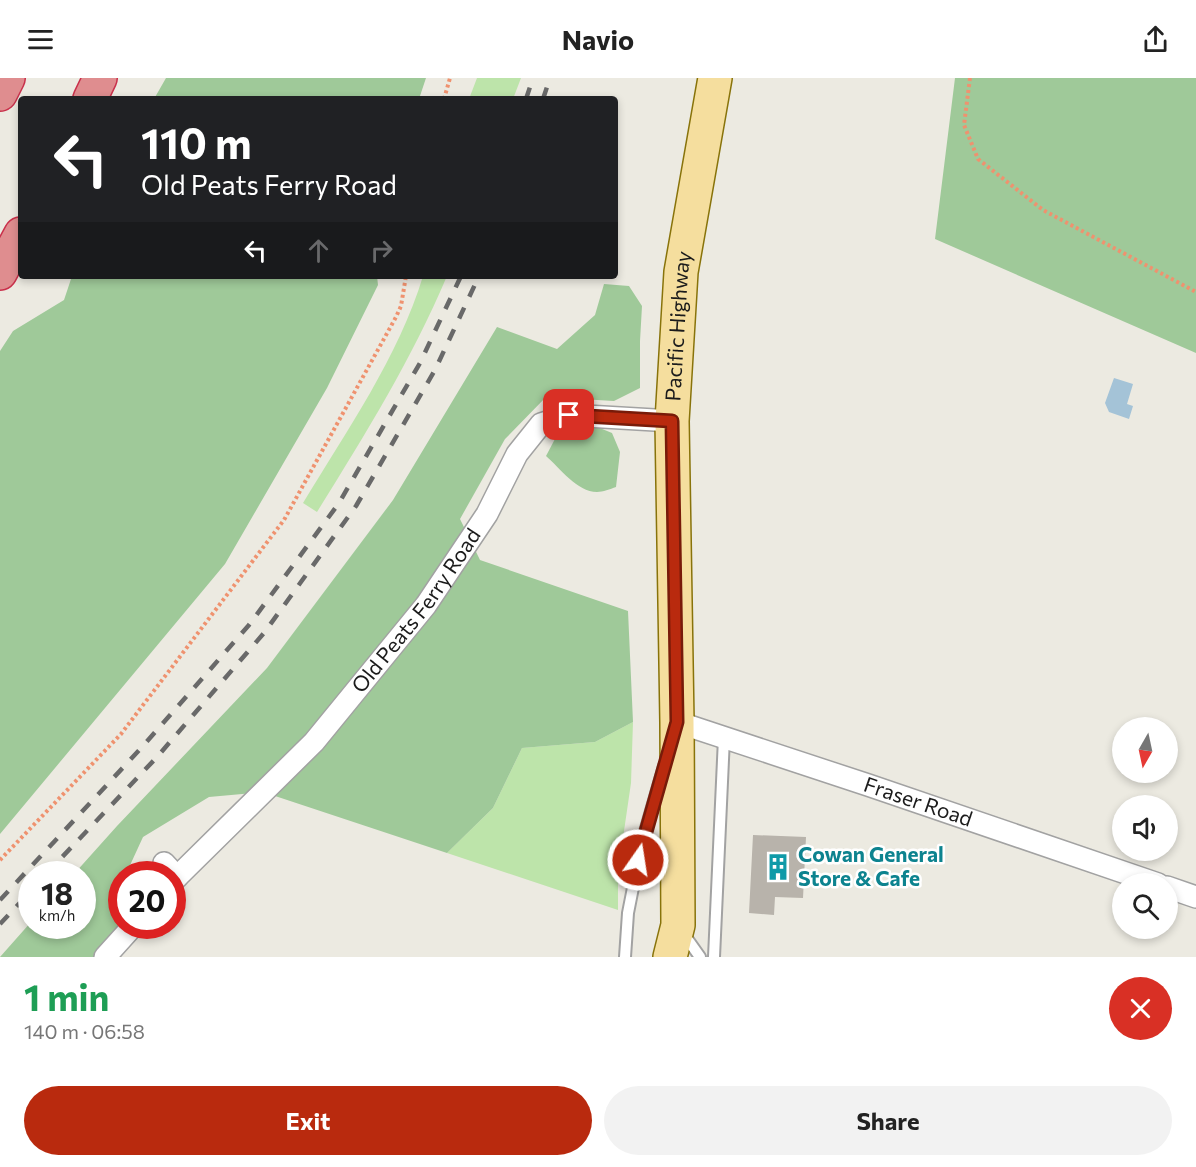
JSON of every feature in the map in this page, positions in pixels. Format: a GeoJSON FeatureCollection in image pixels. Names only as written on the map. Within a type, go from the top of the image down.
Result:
{"type":"FeatureCollection","features":[{"type":"Feature","properties":{"kind":"highway"},"geometry":{"type":"LineString","coordinates":[[0,94],[8,78]]}},
{"type":"Feature","properties":{"kind":"highway"},"geometry":{"type":"LineString","coordinates":[[91,96],[100,78]]}},
{"type":"Feature","properties":{"kind":"highway"},"geometry":{"type":"LineString","coordinates":[[0,273],[18,240]]}},
{"type":"Feature","properties":{"kind":"main road","name":"Pacific Highway"},"geometry":{"type":"LineString","coordinates":[[670,957],[678,925],[672,421],[681,272],[715,78]]}},
{"type":"Feature","properties":{"kind":"street","name":"Old Peats Ferry Road"},"geometry":{"type":"LineString","coordinates":[[185,861],[314,742],[426,605],[487,514],[517,454],[541,424],[569,415],[672,421]]}},
{"type":"Feature","properties":{"kind":"street","name":"Fraser Road"},"geometry":{"type":"LineString","coordinates":[[677,722],[1125,873]]}},
{"type":"Feature","properties":{"kind":"street"},"geometry":{"type":"LineString","coordinates":[[1178,890],[1196,897]]}},
{"type":"Feature","properties":{"kind":"street"},"geometry":{"type":"LineString","coordinates":[[105,957],[121,939]]}},
{"type":"Feature","properties":{"kind":"lane","name":"Pacific Highway"},"geometry":{"type":"LineString","coordinates":[[625,957],[628,913],[642,842],[677,722]]}},
{"type":"Feature","properties":{"kind":"lane"},"geometry":{"type":"LineString","coordinates":[[714,957],[724,738]]}},
{"type":"Feature","properties":{"kind":"lane"},"geometry":{"type":"LineString","coordinates":[[678,925],[700,957]]}},
{"type":"Feature","properties":{"kind":"path"},"geometry":{"type":"LineString","coordinates":[[445,96],[450,78]]}},
{"type":"Feature","properties":{"kind":"path"},"geometry":{"type":"LineString","coordinates":[[970,78],[964,125],[978,159],[1043,210],[1196,292]]}},
{"type":"Feature","properties":{"kind":"path"},"geometry":{"type":"LineString","coordinates":[[0,860],[121,734],[284,520],[396,317],[401,306],[406,279]]}},
{"type":"Feature","properties":{"kind":"green space"},"geometry":{"type":"Polygon","coordinates":[[[166,78],[426,78],[420,96],[156,96],[166,78]]]}},
{"type":"Feature","properties":{"kind":"green space"},"geometry":{"type":"Polygon","coordinates":[[[477,78],[521,78],[514,96],[470,96],[477,78]]]}},
{"type":"Feature","properties":{"kind":"green space"},"geometry":{"type":"Polygon","coordinates":[[[955,78],[1196,78],[1196,353],[935,239],[955,78]]]}},
{"type":"Feature","properties":{"kind":"green space"},"geometry":{"type":"Polygon","coordinates":[[[71,279],[377,279],[378,285],[327,388],[225,564],[0,834],[0,351],[13,331],[64,300],[71,279]]]}},
{"type":"Feature","properties":{"kind":"green space"},"geometry":{"type":"Polygon","coordinates":[[[422,279],[446,279],[403,367],[317,512],[303,503],[370,393],[413,306],[422,279]]]}},
{"type":"Feature","properties":{"kind":"green space"},"geometry":{"type":"Polygon","coordinates":[[[604,284],[629,286],[642,306],[640,388],[614,401],[546,397],[505,439],[460,519],[480,560],[628,611],[633,722],[595,742],[522,748],[493,808],[447,853],[263,792],[209,797],[143,837],[132,861],[108,861],[108,939],[115,939],[105,957],[0,957],[18,937],[18,939],[96,939],[96,861],[86,861],[267,668],[393,500],[497,327],[557,349],[595,315],[604,284]]]}},
{"type":"Feature","properties":{"kind":"green space"},"geometry":{"type":"Polygon","coordinates":[[[590,424],[612,433],[620,452],[616,487],[599,492],[590,491],[576,484],[546,456],[556,437],[590,424]]]}},
{"type":"Feature","properties":{"kind":"green space"},"geometry":{"type":"Polygon","coordinates":[[[633,722],[631,783],[618,872],[618,910],[447,853],[493,808],[522,748],[595,742],[633,722]]]}},
{"type":"Feature","properties":{"kind":"water"},"geometry":{"type":"Polygon","coordinates":[[[1114,378],[1133,384],[1127,404],[1133,406],[1129,419],[1109,412],[1105,403],[1114,378]]]}},
{"type":"Feature","properties":{"kind":"building","name":"Cowan General Store & Cafe"},"geometry":{"type":"Polygon","coordinates":[[[753,835],[806,837],[803,898],[775,897],[774,915],[749,913],[753,835]]]}},
{"type":"Feature","properties":{"kind":"railway"},"geometry":{"type":"LineString","coordinates":[[527,96],[533,78]]}},
{"type":"Feature","properties":{"kind":"railway"},"geometry":{"type":"LineString","coordinates":[[544,96],[550,78]]}},
{"type":"Feature","properties":{"kind":"railway"},"geometry":{"type":"LineString","coordinates":[[0,900],[143,746],[249,625],[339,503],[420,363],[460,279]]}},
{"type":"Feature","properties":{"kind":"railway"},"geometry":{"type":"LineString","coordinates":[[58,861],[157,757],[264,633],[356,506],[435,370],[478,279]]}},
{"type":"Feature","properties":{"kind":"railway"},"geometry":{"type":"LineString","coordinates":[[0,924],[18,905]]}},
{"type":"Feature","properties":{"kind":"place","name":"Cowan General Store & Cafe"},"geometry":{"type":"Point","coordinates":[778,867]}},
{"type":"Feature","properties":{"kind":"route"},"geometry":{"type":"LineString","coordinates":[[569,415],[672,421],[677,722],[638,860]]}}]}
